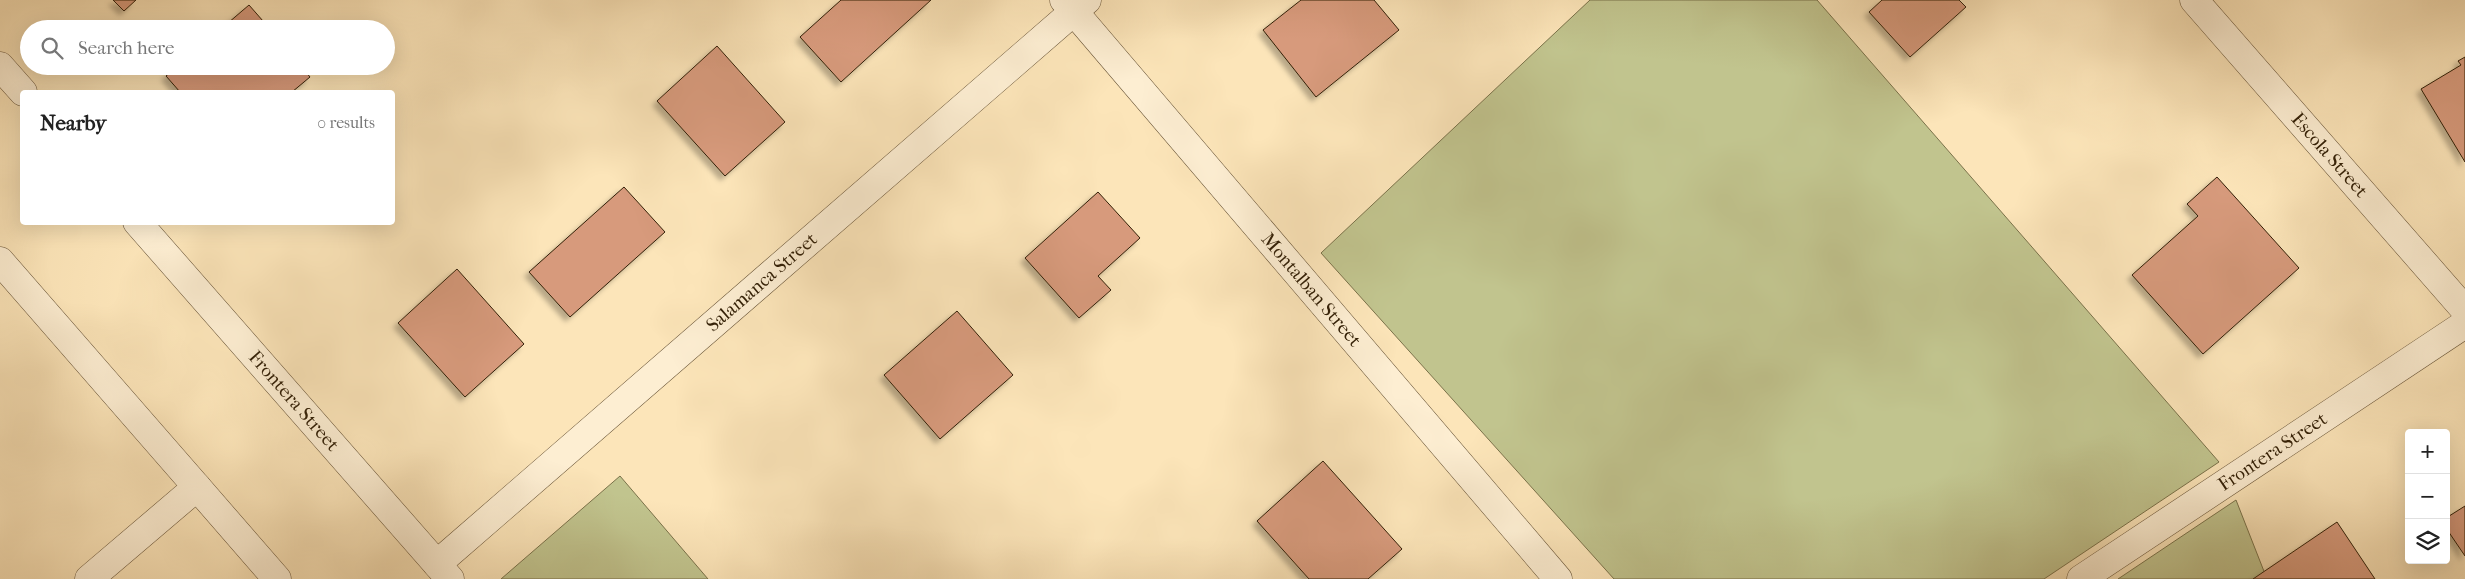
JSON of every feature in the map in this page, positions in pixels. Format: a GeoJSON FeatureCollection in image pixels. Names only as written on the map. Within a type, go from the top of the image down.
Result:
{"type":"FeatureCollection","features":[{"type":"Feature","properties":{"kind":"street","name":"Escola Street"},"geometry":{"type":"LineString","coordinates":[[2194,0],[2465,310]]}},
{"type":"Feature","properties":{"kind":"street","name":"Salamanca Street"},"geometry":{"type":"LineString","coordinates":[[444,572],[1075,4]]}},
{"type":"Feature","properties":{"kind":"street","name":"Montalban Street"},"geometry":{"type":"LineString","coordinates":[[1075,4],[1558,579]]}},
{"type":"Feature","properties":{"kind":"street"},"geometry":{"type":"LineString","coordinates":[[0,66],[21,90]]}},
{"type":"Feature","properties":{"kind":"street","name":"Frontera Street"},"geometry":{"type":"LineString","coordinates":[[140,225],[444,572]]}},
{"type":"Feature","properties":{"kind":"street"},"geometry":{"type":"LineString","coordinates":[[0,261],[277,579]]}},
{"type":"Feature","properties":{"kind":"street","name":"Frontera Street"},"geometry":{"type":"LineString","coordinates":[[2081,579],[2465,324]]}},
{"type":"Feature","properties":{"kind":"street"},"geometry":{"type":"LineString","coordinates":[[89,579],[197,487]]}},
{"type":"Feature","properties":{"kind":"green space"},"geometry":{"type":"Polygon","coordinates":[[[1590,0],[1817,0],[2219,462],[2044,579],[1614,579],[1321,253],[1590,0]]]}},
{"type":"Feature","properties":{"kind":"green space"},"geometry":{"type":"Polygon","coordinates":[[[620,476],[708,579],[501,579],[620,476]]]}},
{"type":"Feature","properties":{"kind":"green space"},"geometry":{"type":"Polygon","coordinates":[[[2236,500],[2267,579],[2118,579],[2236,500]]]}},
{"type":"Feature","properties":{"kind":"building"},"geometry":{"type":"Polygon","coordinates":[[[113,0],[136,0],[124,11],[113,0]]]}},
{"type":"Feature","properties":{"kind":"building"},"geometry":{"type":"Polygon","coordinates":[[[841,0],[931,0],[841,82],[800,37],[841,0]]]}},
{"type":"Feature","properties":{"kind":"building"},"geometry":{"type":"Polygon","coordinates":[[[1301,0],[1374,0],[1399,30],[1316,97],[1263,30],[1301,0]]]}},
{"type":"Feature","properties":{"kind":"building"},"geometry":{"type":"Polygon","coordinates":[[[1882,0],[1959,0],[1966,7],[1910,57],[1869,12],[1882,0]]]}},
{"type":"Feature","properties":{"kind":"building"},"geometry":{"type":"Polygon","coordinates":[[[249,5],[262,20],[232,20],[249,5]]]}},
{"type":"Feature","properties":{"kind":"building"},"geometry":{"type":"Polygon","coordinates":[[[717,46],[785,122],[725,176],[657,101],[717,46]]]}},
{"type":"Feature","properties":{"kind":"building"},"geometry":{"type":"Polygon","coordinates":[[[2465,57],[2465,162],[2421,89],[2461,65],[2458,61],[2465,57]]]}},
{"type":"Feature","properties":{"kind":"building"},"geometry":{"type":"Polygon","coordinates":[[[308,75],[310,77],[294,90],[178,90],[166,76],[308,75]]]}},
{"type":"Feature","properties":{"kind":"building"},"geometry":{"type":"Polygon","coordinates":[[[2217,177],[2299,268],[2203,354],[2132,275],[2198,216],[2187,204],[2217,177]]]}},
{"type":"Feature","properties":{"kind":"building"},"geometry":{"type":"Polygon","coordinates":[[[624,187],[665,232],[570,317],[529,272],[624,187]]]}},
{"type":"Feature","properties":{"kind":"building"},"geometry":{"type":"Polygon","coordinates":[[[1098,192],[1140,238],[1098,276],[1111,290],[1079,318],[1025,258],[1098,192]]]}},
{"type":"Feature","properties":{"kind":"building"},"geometry":{"type":"Polygon","coordinates":[[[457,269],[524,344],[465,397],[398,323],[457,269]]]}},
{"type":"Feature","properties":{"kind":"building"},"geometry":{"type":"Polygon","coordinates":[[[957,311],[1013,375],[940,439],[884,375],[957,311]]]}},
{"type":"Feature","properties":{"kind":"building"},"geometry":{"type":"Polygon","coordinates":[[[1323,461],[1402,549],[1368,579],[1309,579],[1257,521],[1323,461]]]}},
{"type":"Feature","properties":{"kind":"building"},"geometry":{"type":"Polygon","coordinates":[[[2465,506],[2465,556],[2450,534],[2450,515],[2465,506]]]}},
{"type":"Feature","properties":{"kind":"building"},"geometry":{"type":"Polygon","coordinates":[[[2337,522],[2375,579],[2253,579],[2337,522]]]}}]}
